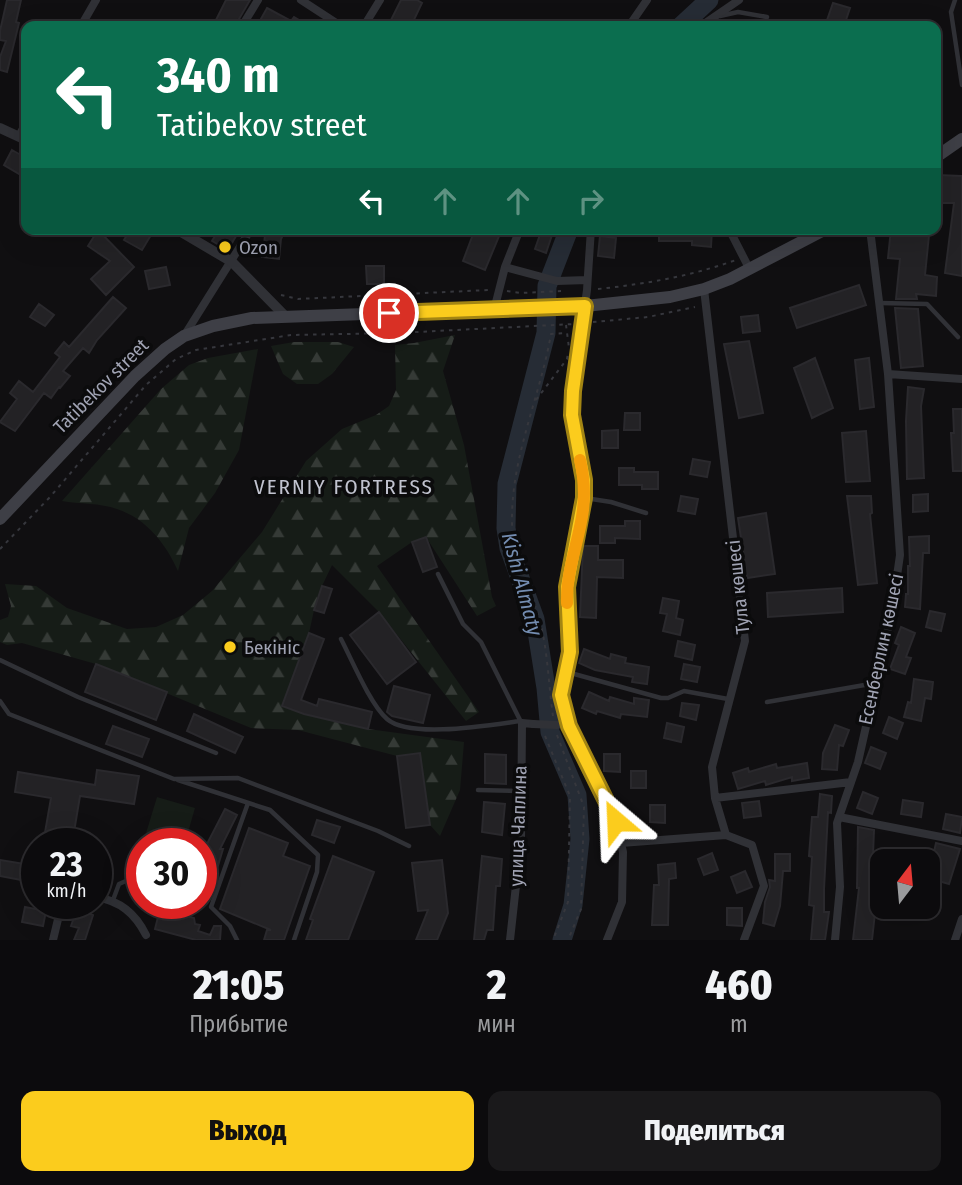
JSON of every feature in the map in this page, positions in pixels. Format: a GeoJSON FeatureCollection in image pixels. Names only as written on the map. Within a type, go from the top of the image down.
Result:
{"type":"FeatureCollection","features":[{"type":"Feature","properties":{"kind":"main road"},"geometry":{"type":"LineString","coordinates":[[941,154],[962,139]]}},
{"type":"Feature","properties":{"kind":"main road","name":"Tatibekov street"},"geometry":{"type":"LineString","coordinates":[[0,519],[135,376],[184,336],[213,326],[252,318],[530,309],[644,301],[704,289],[750,270],[815,235]]}},
{"type":"Feature","properties":{"kind":"street"},"geometry":{"type":"LineString","coordinates":[[84,21],[96,0]]}},
{"type":"Feature","properties":{"kind":"street"},"geometry":{"type":"LineString","coordinates":[[245,21],[258,0]]}},
{"type":"Feature","properties":{"kind":"street"},"geometry":{"type":"LineString","coordinates":[[301,0],[333,21]]}},
{"type":"Feature","properties":{"kind":"street"},"geometry":{"type":"LineString","coordinates":[[367,21],[380,0]]}},
{"type":"Feature","properties":{"kind":"street"},"geometry":{"type":"LineString","coordinates":[[633,21],[648,0]]}},
{"type":"Feature","properties":{"kind":"street"},"geometry":{"type":"LineString","coordinates":[[708,21],[739,0]]}},
{"type":"Feature","properties":{"kind":"street"},"geometry":{"type":"LineString","coordinates":[[0,128],[21,137]]}},
{"type":"Feature","properties":{"kind":"street"},"geometry":{"type":"LineString","coordinates":[[186,235],[232,262],[285,316]]}},
{"type":"Feature","properties":{"kind":"street"},"geometry":{"type":"LineString","coordinates":[[184,336],[248,235]]}},
{"type":"Feature","properties":{"kind":"street"},"geometry":{"type":"LineString","coordinates":[[494,310],[505,267],[518,235]]}},
{"type":"Feature","properties":{"kind":"street"},"geometry":{"type":"LineString","coordinates":[[591,235],[587,290],[572,415],[584,480],[584,498],[567,587],[570,652],[561,695],[569,726],[616,821],[623,852],[622,902],[607,940]]}},
{"type":"Feature","properties":{"kind":"street"},"geometry":{"type":"LineString","coordinates":[[732,235],[750,270]]}},
{"type":"Feature","properties":{"kind":"street","name":"Есенберлин көшесі"},"geometry":{"type":"LineString","coordinates":[[835,940],[840,887],[837,824],[851,782],[876,683],[892,611],[900,555],[888,374],[871,235]]}},
{"type":"Feature","properties":{"kind":"street"},"geometry":{"type":"LineString","coordinates":[[505,267],[557,281],[587,280]]}},
{"type":"Feature","properties":{"kind":"street","name":"Тула көшесі"},"geometry":{"type":"LineString","coordinates":[[704,289],[745,641],[712,767],[715,798],[726,835]]}},
{"type":"Feature","properties":{"kind":"street"},"geometry":{"type":"LineString","coordinates":[[888,374],[962,379]]}},
{"type":"Feature","properties":{"kind":"street"},"geometry":{"type":"LineString","coordinates":[[521,722],[569,726]]}},
{"type":"Feature","properties":{"kind":"street","name":"улица Чаплина"},"geometry":{"type":"LineString","coordinates":[[510,940],[521,841],[521,722]]}},
{"type":"Feature","properties":{"kind":"street"},"geometry":{"type":"LineString","coordinates":[[715,798],[851,782]]}},
{"type":"Feature","properties":{"kind":"street"},"geometry":{"type":"LineString","coordinates":[[839,817],[962,841]]}},
{"type":"Feature","properties":{"kind":"street"},"geometry":{"type":"LineString","coordinates":[[621,843],[726,835],[752,845],[764,886],[744,940]]}},
{"type":"Feature","properties":{"kind":"street"},"geometry":{"type":"LineString","coordinates":[[113,900],[139,921],[146,935]]}},
{"type":"Feature","properties":{"kind":"street"},"geometry":{"type":"LineString","coordinates":[[955,940],[962,919]]}},
{"type":"Feature","properties":{"kind":"lane"},"geometry":{"type":"LineString","coordinates":[[955,0],[951,12],[962,85]]}},
{"type":"Feature","properties":{"kind":"lane"},"geometry":{"type":"LineString","coordinates":[[713,17],[738,12],[767,17]]}},
{"type":"Feature","properties":{"kind":"lane"},"geometry":{"type":"LineString","coordinates":[[880,303],[928,304],[958,337]]}},
{"type":"Feature","properties":{"kind":"lane"},"geometry":{"type":"LineString","coordinates":[[584,498],[611,502],[646,513]]}},
{"type":"Feature","properties":{"kind":"lane"},"geometry":{"type":"LineString","coordinates":[[341,639],[379,710],[389,721],[418,729],[465,729],[521,722],[481,642],[463,624],[438,574]]}},
{"type":"Feature","properties":{"kind":"lane"},"geometry":{"type":"LineString","coordinates":[[0,660],[78,697],[216,752]]}},
{"type":"Feature","properties":{"kind":"lane"},"geometry":{"type":"LineString","coordinates":[[567,672],[662,698],[684,691],[728,699]]}},
{"type":"Feature","properties":{"kind":"lane"},"geometry":{"type":"LineString","coordinates":[[767,702],[876,683]]}},
{"type":"Feature","properties":{"kind":"lane"},"geometry":{"type":"LineString","coordinates":[[0,701],[9,714],[174,779],[270,810],[318,855],[317,872],[294,940]]}},
{"type":"Feature","properties":{"kind":"lane"},"geometry":{"type":"LineString","coordinates":[[174,779],[238,778],[378,831],[409,846]]}},
{"type":"Feature","properties":{"kind":"lane"},"geometry":{"type":"LineString","coordinates":[[478,790],[523,791]]}},
{"type":"Feature","properties":{"kind":"lane"},"geometry":{"type":"LineString","coordinates":[[237,940],[230,926],[211,907],[248,803]]}},
{"type":"Feature","properties":{"kind":"lane"},"geometry":{"type":"LineString","coordinates":[[113,900],[119,884],[126,881]]}},
{"type":"Feature","properties":{"kind":"path"},"geometry":{"type":"LineString","coordinates":[[587,290],[642,285],[686,276],[743,256]]}},
{"type":"Feature","properties":{"kind":"path"},"geometry":{"type":"LineString","coordinates":[[273,291],[298,299],[499,289],[529,293],[566,291]]}},
{"type":"Feature","properties":{"kind":"path"},"geometry":{"type":"LineString","coordinates":[[0,549],[50,497],[146,385],[176,359],[196,350],[291,335],[583,323],[648,317],[705,305]]}},
{"type":"Feature","properties":{"kind":"path"},"geometry":{"type":"LineString","coordinates":[[535,402],[567,359],[569,348],[566,324]]}},
{"type":"Feature","properties":{"kind":"path"},"geometry":{"type":"LineString","coordinates":[[567,332],[551,334],[514,482],[512,525],[517,551],[539,617],[555,725],[584,807],[581,909],[568,940]]}},
{"type":"Feature","properties":{"kind":"path"},"geometry":{"type":"LineString","coordinates":[[543,729],[570,796],[568,902],[553,940]]}},
{"type":"Feature","properties":{"kind":"green space"},"geometry":{"type":"Polygon","coordinates":[[[455,335],[443,371],[464,445],[492,597],[496,606],[477,616],[426,537],[412,542],[377,566],[479,712],[466,721],[379,612],[332,565],[322,586],[309,633],[282,706],[368,729],[464,742],[460,790],[440,836],[430,825],[420,753],[397,756],[298,730],[251,728],[96,664],[22,643],[7,645],[0,642],[0,620],[8,617],[11,606],[5,584],[36,586],[67,608],[127,629],[156,627],[183,615],[212,591],[262,532],[306,461],[342,429],[376,415],[389,406],[396,390],[395,345],[455,335]]]}},
{"type":"Feature","properties":{"kind":"green space"},"geometry":{"type":"Polygon","coordinates":[[[294,342],[338,342],[354,347],[332,374],[318,384],[297,384],[283,374],[271,346],[294,342]]]}},
{"type":"Feature","properties":{"kind":"green space"},"geometry":{"type":"Polygon","coordinates":[[[258,349],[239,450],[215,493],[189,528],[178,571],[168,551],[138,519],[111,507],[62,501],[161,389],[189,365],[208,358],[258,349]]]}},
{"type":"Feature","properties":{"kind":"green space"},"geometry":{"type":"Polygon","coordinates":[[[157,797],[195,808],[189,828],[148,828],[157,797]]]}},
{"type":"Feature","properties":{"kind":"building"},"geometry":{"type":"Polygon","coordinates":[[[7,0],[21,0],[16,22],[19,23],[7,72],[0,70],[0,57],[6,41],[0,40],[0,31],[7,0]]]}},
{"type":"Feature","properties":{"kind":"building"},"geometry":{"type":"Polygon","coordinates":[[[226,0],[250,0],[238,21],[216,21],[226,0]]]}},
{"type":"Feature","properties":{"kind":"building"},"geometry":{"type":"Polygon","coordinates":[[[401,0],[417,0],[422,3],[413,21],[390,21],[401,0]]]}},
{"type":"Feature","properties":{"kind":"building"},"geometry":{"type":"Polygon","coordinates":[[[833,3],[850,8],[846,21],[827,21],[833,3]]]}},
{"type":"Feature","properties":{"kind":"building"},"geometry":{"type":"Polygon","coordinates":[[[267,8],[291,21],[260,21],[267,8]]]}},
{"type":"Feature","properties":{"kind":"building"},"geometry":{"type":"Polygon","coordinates":[[[12,150],[21,155],[21,175],[4,165],[12,150]]]}},
{"type":"Feature","properties":{"kind":"building"},"geometry":{"type":"Polygon","coordinates":[[[941,175],[962,176],[962,276],[945,273],[954,203],[941,203],[941,175]]]}},
{"type":"Feature","properties":{"kind":"building"},"geometry":{"type":"Polygon","coordinates":[[[95,235],[103,235],[134,267],[106,295],[91,279],[110,261],[88,246],[95,235]]]}},
{"type":"Feature","properties":{"kind":"building"},"geometry":{"type":"Polygon","coordinates":[[[127,235],[151,235],[142,250],[124,240],[127,235]]]}},
{"type":"Feature","properties":{"kind":"building"},"geometry":{"type":"Polygon","coordinates":[[[265,235],[283,235],[279,259],[262,257],[265,235]]]}},
{"type":"Feature","properties":{"kind":"building"},"geometry":{"type":"Polygon","coordinates":[[[473,235],[500,235],[485,270],[463,261],[473,235]]]}},
{"type":"Feature","properties":{"kind":"building"},"geometry":{"type":"Polygon","coordinates":[[[540,235],[552,235],[546,253],[535,249],[540,235]]]}},
{"type":"Feature","properties":{"kind":"building"},"geometry":{"type":"Polygon","coordinates":[[[659,235],[712,235],[711,247],[692,245],[692,241],[659,241],[659,235]]]}},
{"type":"Feature","properties":{"kind":"building"},"geometry":{"type":"Polygon","coordinates":[[[890,235],[929,235],[925,275],[937,277],[936,296],[916,294],[917,299],[896,299],[900,259],[888,258],[890,235]]]}},
{"type":"Feature","properties":{"kind":"building"},"geometry":{"type":"Polygon","coordinates":[[[215,236],[236,236],[228,250],[212,241],[215,236]]]}},
{"type":"Feature","properties":{"kind":"building"},"geometry":{"type":"Polygon","coordinates":[[[600,236],[616,238],[614,258],[598,256],[600,236]]]}},
{"type":"Feature","properties":{"kind":"building"},"geometry":{"type":"Polygon","coordinates":[[[366,266],[384,266],[384,284],[367,284],[366,266]]]}},
{"type":"Feature","properties":{"kind":"building"},"geometry":{"type":"Polygon","coordinates":[[[166,267],[170,285],[149,289],[145,271],[166,267]]]}},
{"type":"Feature","properties":{"kind":"building"},"geometry":{"type":"Polygon","coordinates":[[[859,285],[866,305],[797,328],[790,308],[859,285]]]}},
{"type":"Feature","properties":{"kind":"building"},"geometry":{"type":"Polygon","coordinates":[[[113,297],[126,308],[89,353],[83,348],[63,371],[70,376],[51,398],[44,393],[15,431],[0,422],[17,399],[10,393],[19,381],[33,392],[60,357],[55,353],[64,342],[69,347],[113,297]]]}},
{"type":"Feature","properties":{"kind":"building"},"geometry":{"type":"Polygon","coordinates":[[[39,304],[54,315],[45,326],[30,317],[39,304]]]}},
{"type":"Feature","properties":{"kind":"building"},"geometry":{"type":"Polygon","coordinates":[[[895,308],[918,309],[923,366],[901,368],[895,308]]]}},
{"type":"Feature","properties":{"kind":"building"},"geometry":{"type":"Polygon","coordinates":[[[758,315],[760,331],[743,333],[741,317],[758,315]]]}},
{"type":"Feature","properties":{"kind":"building"},"geometry":{"type":"Polygon","coordinates":[[[749,341],[763,413],[739,418],[724,344],[749,341]]]}},
{"type":"Feature","properties":{"kind":"building"},"geometry":{"type":"Polygon","coordinates":[[[815,358],[833,408],[812,418],[794,368],[815,358]]]}},
{"type":"Feature","properties":{"kind":"building"},"geometry":{"type":"Polygon","coordinates":[[[869,358],[874,407],[860,409],[855,360],[869,358]]]}},
{"type":"Feature","properties":{"kind":"building"},"geometry":{"type":"Polygon","coordinates":[[[908,387],[924,389],[921,406],[924,478],[907,479],[908,387]]]}},
{"type":"Feature","properties":{"kind":"building"},"geometry":{"type":"Polygon","coordinates":[[[953,409],[962,409],[962,471],[953,471],[953,409]]]}},
{"type":"Feature","properties":{"kind":"building"},"geometry":{"type":"Polygon","coordinates":[[[625,413],[640,413],[640,430],[624,430],[625,413]]]}},
{"type":"Feature","properties":{"kind":"building"},"geometry":{"type":"Polygon","coordinates":[[[618,430],[618,448],[602,448],[602,431],[618,430]]]}},
{"type":"Feature","properties":{"kind":"building"},"geometry":{"type":"Polygon","coordinates":[[[866,431],[870,481],[846,482],[842,433],[866,431]]]}},
{"type":"Feature","properties":{"kind":"building"},"geometry":{"type":"Polygon","coordinates":[[[693,459],[710,462],[707,477],[690,474],[693,459]]]}},
{"type":"Feature","properties":{"kind":"building"},"geometry":{"type":"Polygon","coordinates":[[[619,468],[634,468],[634,472],[658,472],[658,489],[642,489],[642,485],[619,485],[619,468]]]}},
{"type":"Feature","properties":{"kind":"building"},"geometry":{"type":"Polygon","coordinates":[[[928,494],[928,511],[913,512],[913,495],[928,494]]]}},
{"type":"Feature","properties":{"kind":"building"},"geometry":{"type":"Polygon","coordinates":[[[681,496],[698,499],[695,514],[678,511],[681,496]]]}},
{"type":"Feature","properties":{"kind":"building"},"geometry":{"type":"Polygon","coordinates":[[[847,496],[871,496],[870,514],[877,583],[858,585],[847,496]]]}},
{"type":"Feature","properties":{"kind":"building"},"geometry":{"type":"Polygon","coordinates":[[[766,513],[775,574],[747,578],[738,518],[766,513]]]}},
{"type":"Feature","properties":{"kind":"building"},"geometry":{"type":"Polygon","coordinates":[[[625,521],[640,521],[640,539],[615,538],[615,543],[600,543],[600,526],[625,526],[625,521]]]}},
{"type":"Feature","properties":{"kind":"building"},"geometry":{"type":"Polygon","coordinates":[[[929,536],[929,553],[923,553],[920,609],[905,607],[910,566],[909,537],[929,536]]]}},
{"type":"Feature","properties":{"kind":"building"},"geometry":{"type":"Polygon","coordinates":[[[426,537],[437,567],[423,572],[412,542],[426,537]]]}},
{"type":"Feature","properties":{"kind":"building"},"geometry":{"type":"Polygon","coordinates":[[[583,546],[598,546],[598,560],[623,560],[623,578],[597,577],[596,618],[580,617],[583,546]]]}},
{"type":"Feature","properties":{"kind":"building"},"geometry":{"type":"Polygon","coordinates":[[[322,586],[332,589],[324,613],[314,610],[322,586]]]}},
{"type":"Feature","properties":{"kind":"building"},"geometry":{"type":"Polygon","coordinates":[[[842,588],[843,612],[768,617],[767,593],[842,588]]]}},
{"type":"Feature","properties":{"kind":"building"},"geometry":{"type":"Polygon","coordinates":[[[663,598],[679,601],[676,618],[683,620],[680,635],[663,631],[667,614],[660,613],[663,598]]]}},
{"type":"Feature","properties":{"kind":"building"},"geometry":{"type":"Polygon","coordinates":[[[930,611],[945,614],[941,631],[926,627],[930,611]]]}},
{"type":"Feature","properties":{"kind":"building"},"geometry":{"type":"Polygon","coordinates":[[[379,612],[416,662],[387,684],[350,635],[379,612]]]}},
{"type":"Feature","properties":{"kind":"building"},"geometry":{"type":"Polygon","coordinates":[[[901,627],[915,633],[906,657],[911,658],[905,674],[890,669],[899,645],[895,643],[901,627]]]}},
{"type":"Feature","properties":{"kind":"building"},"geometry":{"type":"Polygon","coordinates":[[[309,633],[324,639],[301,700],[317,706],[319,699],[372,712],[368,729],[282,706],[309,633]]]}},
{"type":"Feature","properties":{"kind":"building"},"geometry":{"type":"Polygon","coordinates":[[[678,641],[695,645],[692,660],[675,656],[678,641]]]}},
{"type":"Feature","properties":{"kind":"building"},"geometry":{"type":"Polygon","coordinates":[[[584,649],[610,659],[611,654],[626,658],[625,663],[649,667],[647,684],[632,682],[633,677],[595,670],[579,663],[584,649]]]}},
{"type":"Feature","properties":{"kind":"building"},"geometry":{"type":"Polygon","coordinates":[[[96,664],[167,692],[156,720],[85,692],[96,664]]]}},
{"type":"Feature","properties":{"kind":"building"},"geometry":{"type":"Polygon","coordinates":[[[684,664],[700,667],[697,682],[681,679],[684,664]]]}},
{"type":"Feature","properties":{"kind":"building"},"geometry":{"type":"Polygon","coordinates":[[[914,679],[933,682],[931,699],[925,698],[921,721],[904,717],[908,702],[911,703],[914,679]]]}},
{"type":"Feature","properties":{"kind":"building"},"geometry":{"type":"Polygon","coordinates":[[[394,686],[430,695],[423,723],[392,716],[387,712],[394,686]]]}},
{"type":"Feature","properties":{"kind":"building"},"geometry":{"type":"Polygon","coordinates":[[[589,692],[609,701],[610,697],[634,704],[634,698],[649,700],[647,717],[621,714],[620,718],[597,711],[596,714],[582,708],[589,692]]]}},
{"type":"Feature","properties":{"kind":"building"},"geometry":{"type":"Polygon","coordinates":[[[682,703],[699,705],[696,720],[680,716],[682,703]]]}},
{"type":"Feature","properties":{"kind":"building"},"geometry":{"type":"Polygon","coordinates":[[[194,714],[243,737],[235,753],[187,731],[194,714]]]}},
{"type":"Feature","properties":{"kind":"building"},"geometry":{"type":"Polygon","coordinates":[[[889,717],[903,723],[897,739],[883,733],[889,717]]]}},
{"type":"Feature","properties":{"kind":"building"},"geometry":{"type":"Polygon","coordinates":[[[667,723],[684,727],[681,742],[664,738],[667,723]]]}},
{"type":"Feature","properties":{"kind":"building"},"geometry":{"type":"Polygon","coordinates":[[[835,725],[849,730],[843,746],[839,745],[837,770],[822,769],[823,753],[835,725]]]}},
{"type":"Feature","properties":{"kind":"building"},"geometry":{"type":"Polygon","coordinates":[[[113,726],[149,739],[142,757],[106,744],[113,726]]]}},
{"type":"Feature","properties":{"kind":"building"},"geometry":{"type":"Polygon","coordinates":[[[871,747],[886,753],[880,769],[865,763],[871,747]]]}},
{"type":"Feature","properties":{"kind":"building"},"geometry":{"type":"Polygon","coordinates":[[[420,753],[430,825],[406,828],[397,756],[420,753]]]}},
{"type":"Feature","properties":{"kind":"building"},"geometry":{"type":"Polygon","coordinates":[[[485,754],[506,755],[506,784],[485,783],[485,754]]]}},
{"type":"Feature","properties":{"kind":"building"},"geometry":{"type":"Polygon","coordinates":[[[604,754],[620,754],[620,772],[604,771],[604,754]]]}},
{"type":"Feature","properties":{"kind":"building"},"geometry":{"type":"Polygon","coordinates":[[[807,763],[809,778],[792,781],[792,777],[766,785],[765,781],[738,789],[733,773],[748,768],[749,772],[776,764],[777,768],[807,763]]]}},
{"type":"Feature","properties":{"kind":"building"},"geometry":{"type":"Polygon","coordinates":[[[97,770],[139,776],[134,804],[80,796],[75,828],[46,828],[51,798],[15,792],[18,772],[95,785],[97,770]]]}},
{"type":"Feature","properties":{"kind":"building"},"geometry":{"type":"Polygon","coordinates":[[[631,771],[646,771],[646,788],[631,788],[631,771]]]}},
{"type":"Feature","properties":{"kind":"building"},"geometry":{"type":"Polygon","coordinates":[[[863,792],[878,798],[872,814],[857,808],[863,792]]]}},
{"type":"Feature","properties":{"kind":"building"},"geometry":{"type":"Polygon","coordinates":[[[820,794],[832,796],[831,813],[828,812],[824,889],[824,912],[829,912],[825,940],[811,940],[814,906],[809,905],[812,857],[809,856],[812,817],[818,817],[820,794]]]}},
{"type":"Feature","properties":{"kind":"building"},"geometry":{"type":"Polygon","coordinates":[[[903,800],[923,803],[921,817],[901,814],[903,800]]]}},
{"type":"Feature","properties":{"kind":"building"},"geometry":{"type":"Polygon","coordinates":[[[759,801],[761,816],[744,818],[742,803],[759,801]]]}},
{"type":"Feature","properties":{"kind":"building"},"geometry":{"type":"Polygon","coordinates":[[[484,802],[505,804],[502,835],[482,832],[484,802]]]}},
{"type":"Feature","properties":{"kind":"building"},"geometry":{"type":"Polygon","coordinates":[[[650,805],[665,805],[665,823],[650,822],[650,805]]]}},
{"type":"Feature","properties":{"kind":"building"},"geometry":{"type":"Polygon","coordinates":[[[225,809],[237,815],[220,849],[223,849],[217,869],[217,828],[225,809]]]}},
{"type":"Feature","properties":{"kind":"building"},"geometry":{"type":"Polygon","coordinates":[[[946,814],[962,817],[960,833],[943,829],[946,814]]]}},
{"type":"Feature","properties":{"kind":"building"},"geometry":{"type":"Polygon","coordinates":[[[317,820],[340,827],[334,843],[312,835],[317,820]]]}},
{"type":"Feature","properties":{"kind":"building"},"geometry":{"type":"Polygon","coordinates":[[[858,827],[874,830],[873,849],[870,849],[870,919],[874,919],[872,940],[853,940],[858,827]]]}},
{"type":"Feature","properties":{"kind":"building"},"geometry":{"type":"Polygon","coordinates":[[[249,828],[288,843],[283,856],[310,866],[284,940],[264,940],[267,930],[271,930],[220,909],[249,828]]]}},
{"type":"Feature","properties":{"kind":"building"},"geometry":{"type":"Polygon","coordinates":[[[936,843],[960,849],[949,884],[940,881],[940,849],[935,849],[936,843]]]}},
{"type":"Feature","properties":{"kind":"building"},"geometry":{"type":"Polygon","coordinates":[[[712,853],[718,870],[704,875],[698,859],[712,853]]]}},
{"type":"Feature","properties":{"kind":"building"},"geometry":{"type":"Polygon","coordinates":[[[775,854],[790,854],[790,871],[783,871],[780,906],[774,926],[763,923],[769,880],[775,881],[775,854]]]}},
{"type":"Feature","properties":{"kind":"building"},"geometry":{"type":"Polygon","coordinates":[[[333,856],[374,872],[348,940],[306,940],[313,920],[310,919],[333,856]]]}},
{"type":"Feature","properties":{"kind":"building"},"geometry":{"type":"Polygon","coordinates":[[[482,856],[502,859],[500,886],[496,886],[493,930],[487,930],[484,940],[474,940],[482,856]]]}},
{"type":"Feature","properties":{"kind":"building"},"geometry":{"type":"Polygon","coordinates":[[[0,860],[21,863],[21,880],[0,876],[0,860]]]}},
{"type":"Feature","properties":{"kind":"building"},"geometry":{"type":"Polygon","coordinates":[[[442,860],[448,913],[437,940],[416,940],[428,910],[418,911],[412,863],[442,860]]]}},
{"type":"Feature","properties":{"kind":"building"},"geometry":{"type":"Polygon","coordinates":[[[675,863],[676,878],[669,879],[668,925],[652,925],[654,885],[659,885],[658,865],[675,863]]]}},
{"type":"Feature","properties":{"kind":"building"},"geometry":{"type":"Polygon","coordinates":[[[745,871],[752,887],[737,893],[731,877],[745,871]]]}},
{"type":"Feature","properties":{"kind":"building"},"geometry":{"type":"Polygon","coordinates":[[[727,908],[742,908],[742,926],[727,925],[727,908]]]}},
{"type":"Feature","properties":{"kind":"building"},"geometry":{"type":"Polygon","coordinates":[[[23,919],[44,919],[43,926],[22,922],[23,919]]]}},
{"type":"Feature","properties":{"kind":"building"},"geometry":{"type":"Polygon","coordinates":[[[73,919],[92,919],[85,940],[74,940],[79,928],[71,926],[73,919]]]}},
{"type":"Feature","properties":{"kind":"building"},"geometry":{"type":"Polygon","coordinates":[[[158,919],[194,919],[195,924],[200,925],[198,931],[210,935],[214,926],[221,926],[220,940],[196,940],[155,929],[158,919]]]}},
{"type":"Feature","properties":{"kind":"waterway","name":"Kіshі Almaty"},"geometry":{"type":"LineString","coordinates":[[686,21],[709,0]]}},
{"type":"Feature","properties":{"kind":"waterway","name":"Kіshі Almaty"},"geometry":{"type":"LineString","coordinates":[[562,940],[573,905],[580,839],[577,795],[550,732],[535,619],[509,548],[506,528],[507,484],[546,333],[547,286],[567,235]]}},
{"type":"Feature","properties":{"kind":"slow traffic"},"geometry":{"type":"LineString","coordinates":[[567,603],[570,563],[583,513],[584,480],[580,460]]}},
{"type":"Feature","properties":{"kind":"place","name":"Ozon"},"geometry":{"type":"Point","coordinates":[225,247]}},
{"type":"Feature","properties":{"kind":"place","name":"Бекініс"},"geometry":{"type":"Point","coordinates":[230,647]}},
{"type":"Feature","properties":{"kind":"district","name":"VERNIY FORTRESS"},"geometry":{"type":"Point","coordinates":[344,487]}},
{"type":"Feature","properties":{"kind":"route"},"geometry":{"type":"LineString","coordinates":[[389,313],[585,306],[572,415],[584,480],[584,498],[567,587],[570,652],[561,695],[569,726],[616,821]]}}]}
